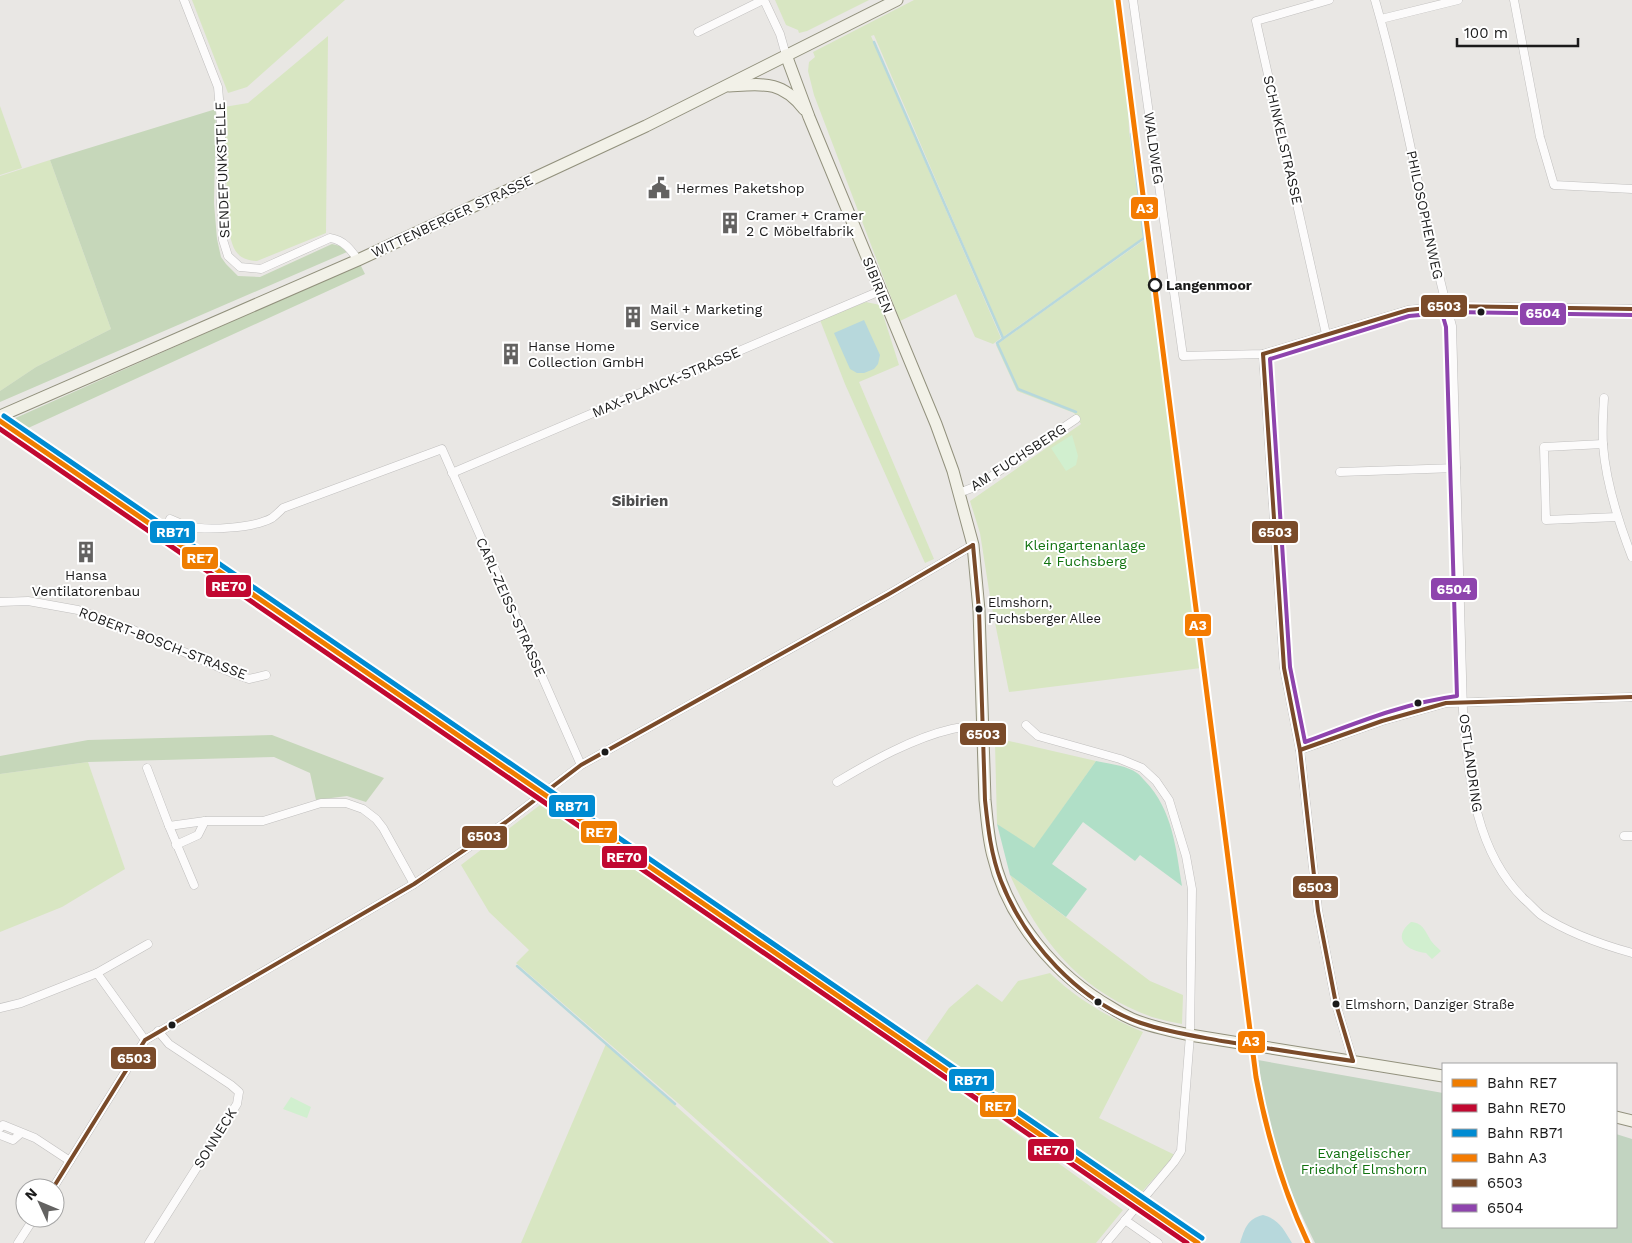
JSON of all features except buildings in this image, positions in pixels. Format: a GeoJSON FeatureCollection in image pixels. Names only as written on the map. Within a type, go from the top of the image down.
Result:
{"type":"FeatureCollection","features":[{"type":"Feature","properties":{"kind":"street","name":"SENDEFUNKSTELLE"},"geometry":{"type":"LineString","coordinates":[[184,0],[218,87],[221,122],[221,203],[224,240],[228,256],[240,267],[261,269],[330,238],[344,243],[358,260]]}},
{"type":"Feature","properties":{"kind":"street"},"geometry":{"type":"LineString","coordinates":[[698,32],[763,0]]}},
{"type":"Feature","properties":{"kind":"street","name":"SIBIRIEN"},"geometry":{"type":"LineString","coordinates":[[763,0],[780,34],[810,117],[949,459],[959,493],[973,545],[979,610],[985,800],[993,857],[1007,894],[1034,940],[1068,976],[1099,1001],[1130,1018],[1157,1028],[1252,1046],[1442,1076]]}},
{"type":"Feature","properties":{"kind":"street","name":"WITTENBERGER STRASSE"},"geometry":{"type":"LineString","coordinates":[[4,414],[358,260],[646,126],[897,0]]}},
{"type":"Feature","properties":{"kind":"street","name":"WALDWEG"},"geometry":{"type":"LineString","coordinates":[[1133,0],[1183,356],[1263,354]]}},
{"type":"Feature","properties":{"kind":"street","name":"SCHINKELSTRASSE"},"geometry":{"type":"LineString","coordinates":[[1326,334],[1256,21],[1329,0]]}},
{"type":"Feature","properties":{"kind":"street","name":"PHILOSOPHENWEG"},"geometry":{"type":"LineString","coordinates":[[1375,0],[1393,66],[1439,280],[1452,326],[1463,702]]}},
{"type":"Feature","properties":{"kind":"street"},"geometry":{"type":"LineString","coordinates":[[1381,19],[1458,0]]}},
{"type":"Feature","properties":{"kind":"street"},"geometry":{"type":"LineString","coordinates":[[1514,0],[1540,136],[1554,185],[1632,189]]}},
{"type":"Feature","properties":{"kind":"street"},"geometry":{"type":"LineString","coordinates":[[725,86],[761,84],[777,86],[788,92],[810,117]]}},
{"type":"Feature","properties":{"kind":"street","name":"MAX-PLANCK-STRASSE"},"geometry":{"type":"LineString","coordinates":[[452,473],[880,291]]}},
{"type":"Feature","properties":{"kind":"street"},"geometry":{"type":"LineString","coordinates":[[1353,1061],[1336,1004],[1318,911],[1300,750],[1284,668],[1263,354],[1408,310],[1446,306],[1632,309]]}},
{"type":"Feature","properties":{"kind":"street"},"geometry":{"type":"LineString","coordinates":[[1604,398],[1603,444],[1617,517],[1632,557]]}},
{"type":"Feature","properties":{"kind":"street","name":"AM FUCHSBERG"},"geometry":{"type":"LineString","coordinates":[[959,493],[977,486],[1076,419]]}},
{"type":"Feature","properties":{"kind":"street"},"geometry":{"type":"LineString","coordinates":[[1603,444],[1544,447],[1546,520],[1617,517]]}},
{"type":"Feature","properties":{"kind":"street","name":"CARL-ZEISS-STRASSE"},"geometry":{"type":"LineString","coordinates":[[170,519],[187,526],[202,528],[228,528],[249,525],[271,518],[284,508],[442,449],[581,765]]}},
{"type":"Feature","properties":{"kind":"street"},"geometry":{"type":"LineString","coordinates":[[1340,472],[1456,468]]}},
{"type":"Feature","properties":{"kind":"street"},"geometry":{"type":"LineString","coordinates":[[59,1178],[145,1040],[414,884],[506,822],[581,765],[889,594],[973,545]]}},
{"type":"Feature","properties":{"kind":"street","name":"ROBERT-BOSCH-STRASSE"},"geometry":{"type":"LineString","coordinates":[[0,602],[28,601],[78,610],[132,629],[249,679],[266,675]]}},
{"type":"Feature","properties":{"kind":"street"},"geometry":{"type":"LineString","coordinates":[[1300,750],[1382,722],[1446,703],[1632,697]]}},
{"type":"Feature","properties":{"kind":"street","name":"OSTLANDRING"},"geometry":{"type":"LineString","coordinates":[[1463,702],[1467,754],[1475,806],[1490,849],[1503,874],[1514,890],[1540,914],[1568,931],[1612,948],[1632,953]]}},
{"type":"Feature","properties":{"kind":"street"},"geometry":{"type":"LineString","coordinates":[[1026,724],[1038,736],[1120,759],[1142,768],[1156,781],[1169,800],[1186,856],[1192,889],[1190,1035],[1181,1151],[1174,1162],[1106,1243]]}},
{"type":"Feature","properties":{"kind":"street"},"geometry":{"type":"LineString","coordinates":[[837,782],[868,763],[922,739],[951,730],[983,725]]}},
{"type":"Feature","properties":{"kind":"street"},"geometry":{"type":"LineString","coordinates":[[147,768],[176,845],[194,885]]}},
{"type":"Feature","properties":{"kind":"street"},"geometry":{"type":"LineString","coordinates":[[169,826],[204,821],[263,820],[321,803],[346,803],[362,809],[376,819],[383,828],[414,884]]}},
{"type":"Feature","properties":{"kind":"street"},"geometry":{"type":"LineString","coordinates":[[176,845],[198,835],[204,821]]}},
{"type":"Feature","properties":{"kind":"street"},"geometry":{"type":"LineString","coordinates":[[0,1008],[21,1003],[96,973],[148,944]]}},
{"type":"Feature","properties":{"kind":"street"},"geometry":{"type":"LineString","coordinates":[[96,973],[145,1040]]}},
{"type":"Feature","properties":{"kind":"street","name":"SONNECK"},"geometry":{"type":"LineString","coordinates":[[148,1243],[237,1104],[239,1092],[169,1044],[158,1031]]}},
{"type":"Feature","properties":{"kind":"street"},"geometry":{"type":"LineString","coordinates":[[1617,1117],[1632,1121]]}},
{"type":"Feature","properties":{"kind":"street"},"geometry":{"type":"LineString","coordinates":[[0,1128],[3,1125],[35,1138],[70,1161]]}},
{"type":"Feature","properties":{"kind":"street"},"geometry":{"type":"LineString","coordinates":[[0,1135],[12,1140],[21,1133]]}},
{"type":"Feature","properties":{"kind":"street"},"geometry":{"type":"LineString","coordinates":[[1125,1220],[1158,1243]]}},
{"type":"Feature","properties":{"kind":"street"},"geometry":{"type":"LineString","coordinates":[[18,1243],[28,1228]]}},
{"type":"Feature","properties":{"kind":"green space"},"geometry":{"type":"Polygon","coordinates":[[[192,0],[345,0],[247,87],[228,93],[192,0]]]}},
{"type":"Feature","properties":{"kind":"green space"},"geometry":{"type":"Polygon","coordinates":[[[775,0],[869,0],[807,31],[799,33],[798,30],[786,25],[775,0]]]}},
{"type":"Feature","properties":{"kind":"green space"},"geometry":{"type":"Polygon","coordinates":[[[914,0],[1115,0],[1128,94],[1129,131],[1143,238],[1003,337],[874,35],[871,36],[1001,338],[993,344],[975,337],[956,294],[900,321],[814,95],[808,71],[809,62],[815,57],[813,52],[914,0]]]}},
{"type":"Feature","properties":{"kind":"green space"},"geometry":{"type":"Polygon","coordinates":[[[328,36],[326,233],[257,261],[243,258],[235,251],[228,226],[224,107],[248,103],[328,36]]]}},
{"type":"Feature","properties":{"kind":"green space"},"geometry":{"type":"Polygon","coordinates":[[[0,106],[22,168],[0,175],[0,106]]]}},
{"type":"Feature","properties":{"kind":"green space"},"geometry":{"type":"Polygon","coordinates":[[[216,109],[214,203],[217,239],[221,257],[226,264],[238,276],[260,277],[332,244],[340,246],[347,252],[0,402],[0,391],[36,367],[111,329],[50,160],[216,109]]]}},
{"type":"Feature","properties":{"kind":"green space"},"geometry":{"type":"Polygon","coordinates":[[[50,160],[111,329],[36,367],[0,391],[0,176],[50,160]]]}},
{"type":"Feature","properties":{"kind":"green space","name":"Kleingartenanlage 4 Fuchsberg"},"geometry":{"type":"Polygon","coordinates":[[[1144,240],[1201,668],[1009,692],[991,603],[980,533],[970,501],[1081,424],[1074,413],[1017,391],[996,345],[1144,240]]]}},
{"type":"Feature","properties":{"kind":"green space"},"geometry":{"type":"Polygon","coordinates":[[[360,264],[365,274],[26,429],[11,420],[360,264]]]}},
{"type":"Feature","properties":{"kind":"green space"},"geometry":{"type":"Polygon","coordinates":[[[866,302],[880,305],[899,365],[859,382],[934,559],[925,563],[845,384],[820,320],[866,302]]]}},
{"type":"Feature","properties":{"kind":"green space"},"geometry":{"type":"Polygon","coordinates":[[[1072,435],[1078,456],[1076,465],[1066,471],[1051,448],[1072,435]]]}},
{"type":"Feature","properties":{"kind":"green space"},"geometry":{"type":"Polygon","coordinates":[[[272,735],[384,778],[366,802],[347,796],[316,800],[310,773],[274,757],[88,762],[0,774],[0,756],[88,740],[272,735]]]}},
{"type":"Feature","properties":{"kind":"green space"},"geometry":{"type":"Polygon","coordinates":[[[1009,741],[1096,761],[1034,849],[997,824],[995,743],[1009,741]]]}},
{"type":"Feature","properties":{"kind":"green space"},"geometry":{"type":"Polygon","coordinates":[[[1096,761],[1123,766],[1133,770],[1154,792],[1162,804],[1172,831],[1182,886],[1140,855],[1135,861],[1083,822],[1052,864],[1087,889],[1066,917],[1010,875],[997,824],[1034,848],[1096,761]]]}},
{"type":"Feature","properties":{"kind":"green space"},"geometry":{"type":"Polygon","coordinates":[[[88,762],[125,869],[62,907],[0,932],[0,774],[88,762]]]}},
{"type":"Feature","properties":{"kind":"green space"},"geometry":{"type":"Polygon","coordinates":[[[540,805],[906,1055],[1123,1210],[1096,1243],[834,1243],[678,1103],[516,963],[529,950],[489,912],[461,865],[540,805]]]}},
{"type":"Feature","properties":{"kind":"green space"},"geometry":{"type":"Polygon","coordinates":[[[1010,875],[1150,981],[1183,995],[1182,1024],[1152,1017],[1127,1006],[1104,994],[1084,979],[1049,943],[1035,922],[1010,875]]]}},
{"type":"Feature","properties":{"kind":"green space"},"geometry":{"type":"Polygon","coordinates":[[[1411,922],[1422,926],[1433,943],[1441,951],[1432,959],[1426,953],[1413,950],[1404,943],[1402,933],[1411,922]]]}},
{"type":"Feature","properties":{"kind":"green space"},"geometry":{"type":"Polygon","coordinates":[[[1050,973],[1071,992],[1094,1007],[1143,1032],[1099,1118],[1175,1155],[1138,1196],[922,1047],[949,1008],[977,984],[1002,1002],[1018,981],[1050,973]]]}},
{"type":"Feature","properties":{"kind":"green space"},"geometry":{"type":"Polygon","coordinates":[[[606,1044],[830,1243],[521,1243],[606,1044]]]}},
{"type":"Feature","properties":{"kind":"green space","name":"Evangelischer Friedhof Elmshorn"},"geometry":{"type":"Polygon","coordinates":[[[1258,1060],[1442,1093],[1442,1228],[1617,1228],[1617,1134],[1632,1139],[1632,1243],[1315,1243],[1285,1175],[1276,1151],[1258,1060]]]}},
{"type":"Feature","properties":{"kind":"green space"},"geometry":{"type":"Polygon","coordinates":[[[291,1097],[311,1107],[307,1118],[283,1109],[291,1097]]]}},
{"type":"Feature","properties":{"kind":"water"},"geometry":{"type":"Polygon","coordinates":[[[864,320],[880,355],[878,364],[874,369],[864,373],[857,373],[850,369],[834,333],[864,320]]]}},
{"type":"Feature","properties":{"kind":"water"},"geometry":{"type":"Polygon","coordinates":[[[1263,1215],[1277,1222],[1284,1229],[1292,1243],[1240,1243],[1245,1229],[1250,1222],[1263,1215]]]}},
{"type":"Feature","properties":{"kind":"waterway"},"geometry":{"type":"LineString","coordinates":[[874,42],[1003,338]]}},
{"type":"Feature","properties":{"kind":"waterway"},"geometry":{"type":"LineString","coordinates":[[1076,412],[1018,389],[997,343],[1144,238],[1131,134]]}},
{"type":"Feature","properties":{"kind":"waterway"},"geometry":{"type":"LineString","coordinates":[[517,966],[675,1104]]}},
{"type":"Feature","properties":{"kind":"rail line","name":"A3"},"geometry":{"type":"LineString","coordinates":[[1118,0],[1256,1077],[1265,1120],[1277,1162],[1291,1203],[1308,1243]]}},
{"type":"Feature","properties":{"kind":"rail line","name":"RB71"},"geometry":{"type":"LineString","coordinates":[[4,416],[1202,1238]]}},
{"type":"Feature","properties":{"kind":"rail line","name":"RE7"},"geometry":{"type":"LineString","coordinates":[[0,421],[1198,1243]]}},
{"type":"Feature","properties":{"kind":"rail line","name":"RE70"},"geometry":{"type":"LineString","coordinates":[[0,429],[1187,1243]]}},
{"type":"Feature","properties":{"kind":"transit line","name":"6503"},"geometry":{"type":"LineString","coordinates":[[1263,354],[1408,310],[1446,306],[1632,309]]}},
{"type":"Feature","properties":{"kind":"transit line","name":"6504"},"geometry":{"type":"LineString","coordinates":[[1454,312],[1632,315]]}},
{"type":"Feature","properties":{"kind":"transit line","name":"6504"},"geometry":{"type":"LineString","coordinates":[[1442,313],[1446,327],[1457,696],[1399,709],[1305,742],[1290,667],[1270,359],[1409,316],[1442,313]]}},
{"type":"Feature","properties":{"kind":"transit line","name":"6503"},"geometry":{"type":"LineString","coordinates":[[1263,354],[1284,668],[1300,750],[1318,911],[1336,1004],[1353,1061]]}},
{"type":"Feature","properties":{"kind":"transit line","name":"6503"},"geometry":{"type":"LineString","coordinates":[[973,545],[979,610],[985,800],[990,841],[1001,881],[1011,904],[1039,947],[1056,967],[1096,1000],[1118,1013],[1141,1023],[1222,1041],[1353,1061]]}},
{"type":"Feature","properties":{"kind":"transit line","name":"6503"},"geometry":{"type":"LineString","coordinates":[[59,1178],[145,1040],[414,884],[506,822],[581,765],[889,594],[973,545]]}},
{"type":"Feature","properties":{"kind":"transit line","name":"6503"},"geometry":{"type":"LineString","coordinates":[[1300,750],[1382,721],[1446,703],[1632,697]]}},
{"type":"Feature","properties":{"kind":"place","name":"Hermes Paketshop"},"geometry":{"type":"Point","coordinates":[659,188]}},
{"type":"Feature","properties":{"kind":"place","name":"Cramer + Cramer 2 C Möbelfabrik"},"geometry":{"type":"Point","coordinates":[730,223]}},
{"type":"Feature","properties":{"kind":"place","name":"Langenmoor"},"geometry":{"type":"Point","coordinates":[1155,285]}},
{"type":"Feature","properties":{"kind":"place","name":"Mail + Marketing Service"},"geometry":{"type":"Point","coordinates":[633,317]}},
{"type":"Feature","properties":{"kind":"place","name":"Hanse Home Collection GmbH"},"geometry":{"type":"Point","coordinates":[511,354]}},
{"type":"Feature","properties":{"kind":"place","name":"Hansa Ventilatorenbau"},"geometry":{"type":"Point","coordinates":[86,552]}},
{"type":"Feature","properties":{"kind":"place","name":"Elmshorn, Fuchsberger Allee"},"geometry":{"type":"Point","coordinates":[979,609]}},
{"type":"Feature","properties":{"kind":"place","name":"Elmshorn, Danziger Straße"},"geometry":{"type":"Point","coordinates":[1336,1004]}},
{"type":"Feature","properties":{"kind":"district","name":"Sibirien"},"geometry":{"type":"Point","coordinates":[640,501]}}]}
